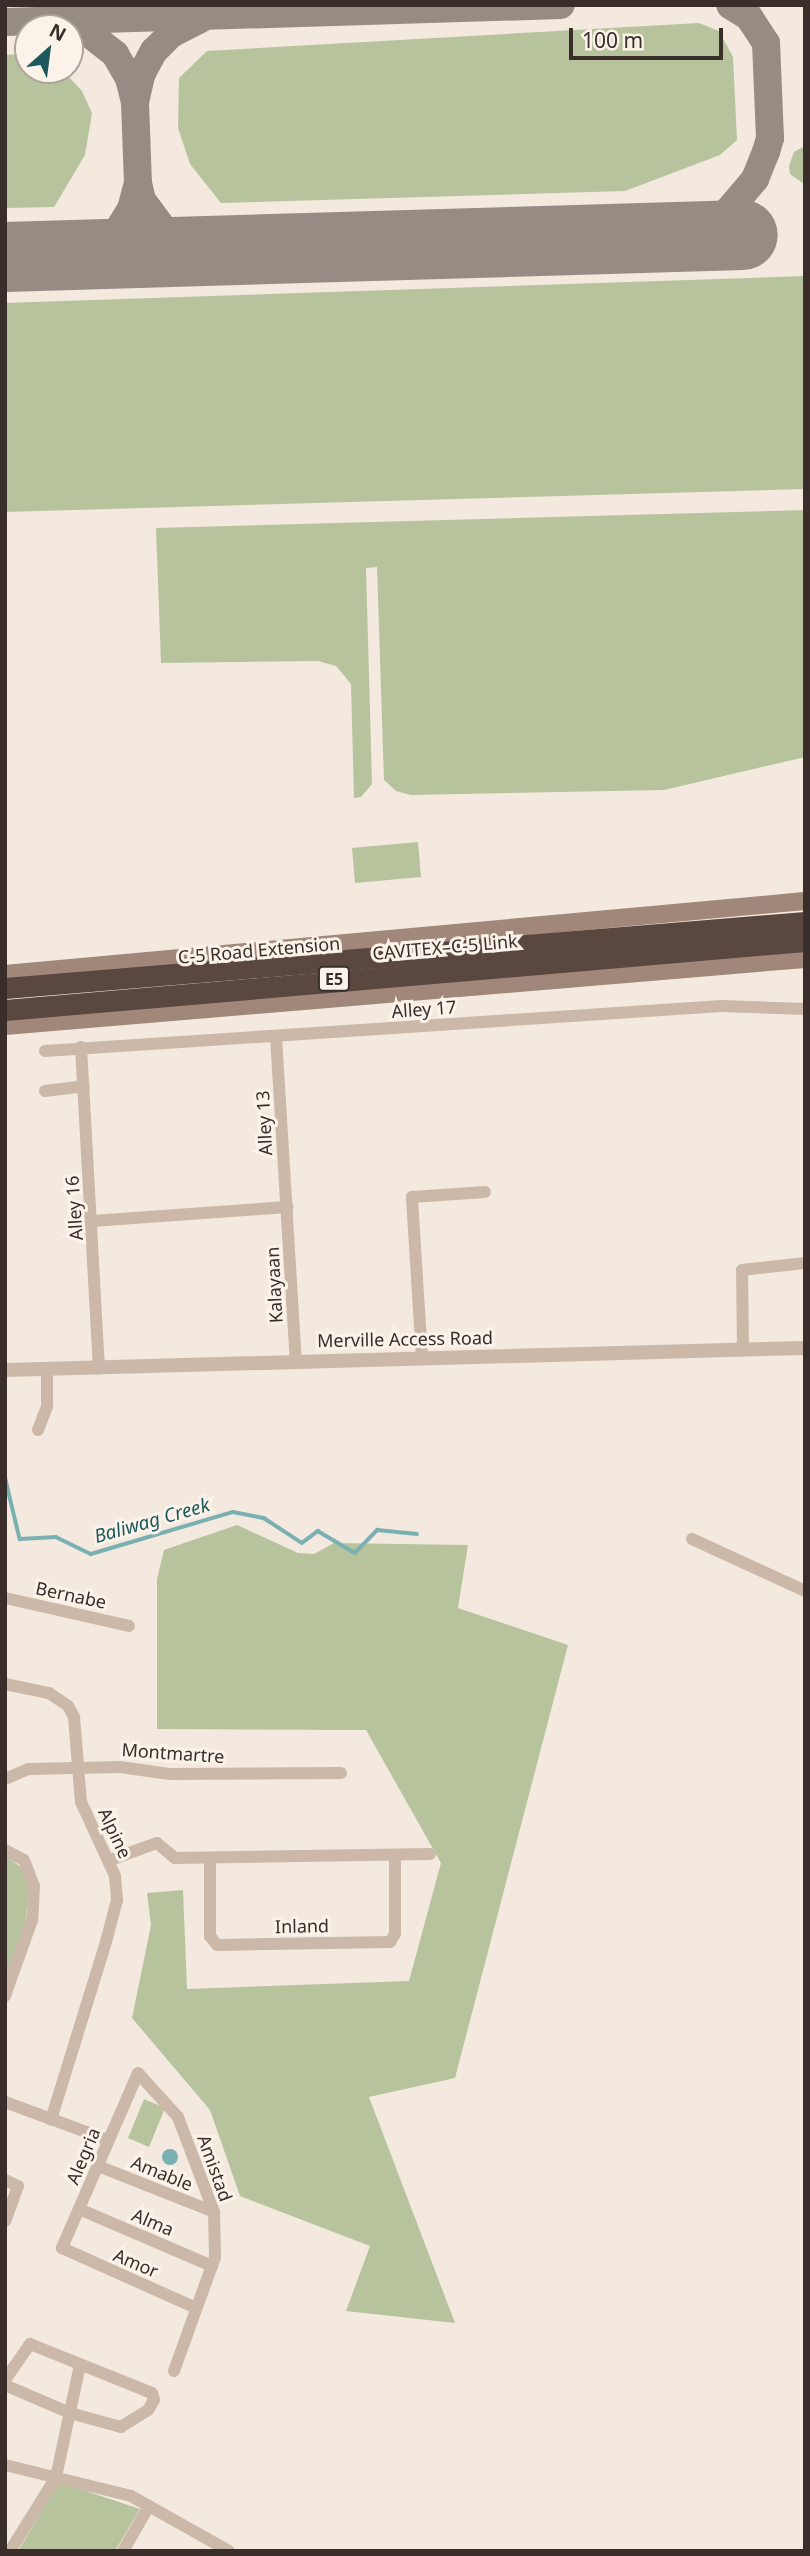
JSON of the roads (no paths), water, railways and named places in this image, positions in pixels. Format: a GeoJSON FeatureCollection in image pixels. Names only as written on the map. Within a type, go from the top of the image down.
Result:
{"type":"FeatureCollection","features":[{"type":"Feature","properties":{"kind":"highway","name":"CAVITEX–C-5 Link"},"geometry":{"type":"LineString","coordinates":[[5,1010],[657,943],[805,922]]}},
{"type":"Feature","properties":{"kind":"highway","name":"CAVITEX–C-5 Link"},"geometry":{"type":"LineString","coordinates":[[5,988],[657,943],[805,941]]}},
{"type":"Feature","properties":{"kind":"main road","name":"C-5 Road Extension"},"geometry":{"type":"LineString","coordinates":[[5,974],[805,901]]}},
{"type":"Feature","properties":{"kind":"main road"},"geometry":{"type":"LineString","coordinates":[[5,1026],[805,959]]}},
{"type":"Feature","properties":{"kind":"street","name":"Alley 17"},"geometry":{"type":"LineString","coordinates":[[45,1051],[722,1006],[805,1009]]}},
{"type":"Feature","properties":{"kind":"street","name":"Alley 13"},"geometry":{"type":"LineString","coordinates":[[276,1037],[287,1207]]}},
{"type":"Feature","properties":{"kind":"street","name":"Alley 16"},"geometry":{"type":"LineString","coordinates":[[81,1047],[99,1368]]}},
{"type":"Feature","properties":{"kind":"street"},"geometry":{"type":"LineString","coordinates":[[45,1091],[84,1086]]}},
{"type":"Feature","properties":{"kind":"street"},"geometry":{"type":"LineString","coordinates":[[422,1358],[412,1199],[485,1192]]}},
{"type":"Feature","properties":{"kind":"street"},"geometry":{"type":"LineString","coordinates":[[92,1221],[287,1207]]}},
{"type":"Feature","properties":{"kind":"street","name":"Kalayaan"},"geometry":{"type":"LineString","coordinates":[[287,1207],[296,1360]]}},
{"type":"Feature","properties":{"kind":"street"},"geometry":{"type":"LineString","coordinates":[[743,1349],[742,1270],[805,1263]]}},
{"type":"Feature","properties":{"kind":"street","name":"Merville Access Road"},"geometry":{"type":"LineString","coordinates":[[5,1370],[805,1348]]}},
{"type":"Feature","properties":{"kind":"street"},"geometry":{"type":"LineString","coordinates":[[38,1430],[47,1406],[47,1368]]}},
{"type":"Feature","properties":{"kind":"street"},"geometry":{"type":"LineString","coordinates":[[692,1539],[805,1591]]}},
{"type":"Feature","properties":{"kind":"street","name":"Bernabe"},"geometry":{"type":"LineString","coordinates":[[5,1598],[129,1626]]}},
{"type":"Feature","properties":{"kind":"street","name":"Alpine"},"geometry":{"type":"LineString","coordinates":[[5,1684],[49,1693],[68,1706],[74,1717],[75,1769],[81,1802],[110,1860],[117,1900],[51,2120]]}},
{"type":"Feature","properties":{"kind":"street","name":"Montmartre"},"geometry":{"type":"LineString","coordinates":[[5,1779],[29,1769],[120,1767],[192,1774],[341,1773]]}},
{"type":"Feature","properties":{"kind":"street"},"geometry":{"type":"LineString","coordinates":[[110,1860],[157,1843],[172,1857],[430,1854]]}},
{"type":"Feature","properties":{"kind":"street"},"geometry":{"type":"LineString","coordinates":[[5,1850],[23,1860],[34,1886],[32,1920],[5,1996]]}},
{"type":"Feature","properties":{"kind":"street","name":"Inland"},"geometry":{"type":"LineString","coordinates":[[210,1858],[210,1936],[217,1945],[390,1942],[395,1934],[395,1856]]}},
{"type":"Feature","properties":{"kind":"street","name":"Alegria"},"geometry":{"type":"LineString","coordinates":[[63,2250],[136,2075]]}},
{"type":"Feature","properties":{"kind":"street","name":"Amistad"},"geometry":{"type":"LineString","coordinates":[[136,2075],[178,2117],[214,2212],[212,2266],[174,2371]]}},
{"type":"Feature","properties":{"kind":"street"},"geometry":{"type":"LineString","coordinates":[[5,2102],[108,2140]]}},
{"type":"Feature","properties":{"kind":"street","name":"Amable"},"geometry":{"type":"LineString","coordinates":[[98,2166],[214,2212]]}},
{"type":"Feature","properties":{"kind":"street"},"geometry":{"type":"LineString","coordinates":[[5,2180],[18,2186],[5,2221]]}},
{"type":"Feature","properties":{"kind":"street","name":"Alma"},"geometry":{"type":"LineString","coordinates":[[79,2209],[212,2266]]}},
{"type":"Feature","properties":{"kind":"street","name":"Amor"},"geometry":{"type":"LineString","coordinates":[[63,2250],[196,2308]]}},
{"type":"Feature","properties":{"kind":"street"},"geometry":{"type":"LineString","coordinates":[[5,2380],[30,2344],[152,2393],[154,2400],[148,2410],[121,2427],[70,2413],[5,2385]]}},
{"type":"Feature","properties":{"kind":"street"},"geometry":{"type":"LineString","coordinates":[[10,2551],[56,2477],[80,2365]]}},
{"type":"Feature","properties":{"kind":"street"},"geometry":{"type":"LineString","coordinates":[[5,2465],[131,2496],[223,2549]]}},
{"type":"Feature","properties":{"kind":"street"},"geometry":{"type":"LineString","coordinates":[[123,2551],[149,2506]]}},
{"type":"Feature","properties":{"kind":"water"},"geometry":{"type":"Polygon","coordinates":[[[170,2149],[176,2151],[176,2163],[170,2165],[164,2163],[162,2157],[164,2151],[170,2149]]]}},
{"type":"Feature","properties":{"kind":"waterway","name":"Baliwag Creek"},"geometry":{"type":"LineString","coordinates":[[5,1476],[20,1539],[56,1537],[91,1554],[233,1512],[264,1518],[302,1543],[318,1531],[355,1553],[377,1530],[417,1534]]}}]}
